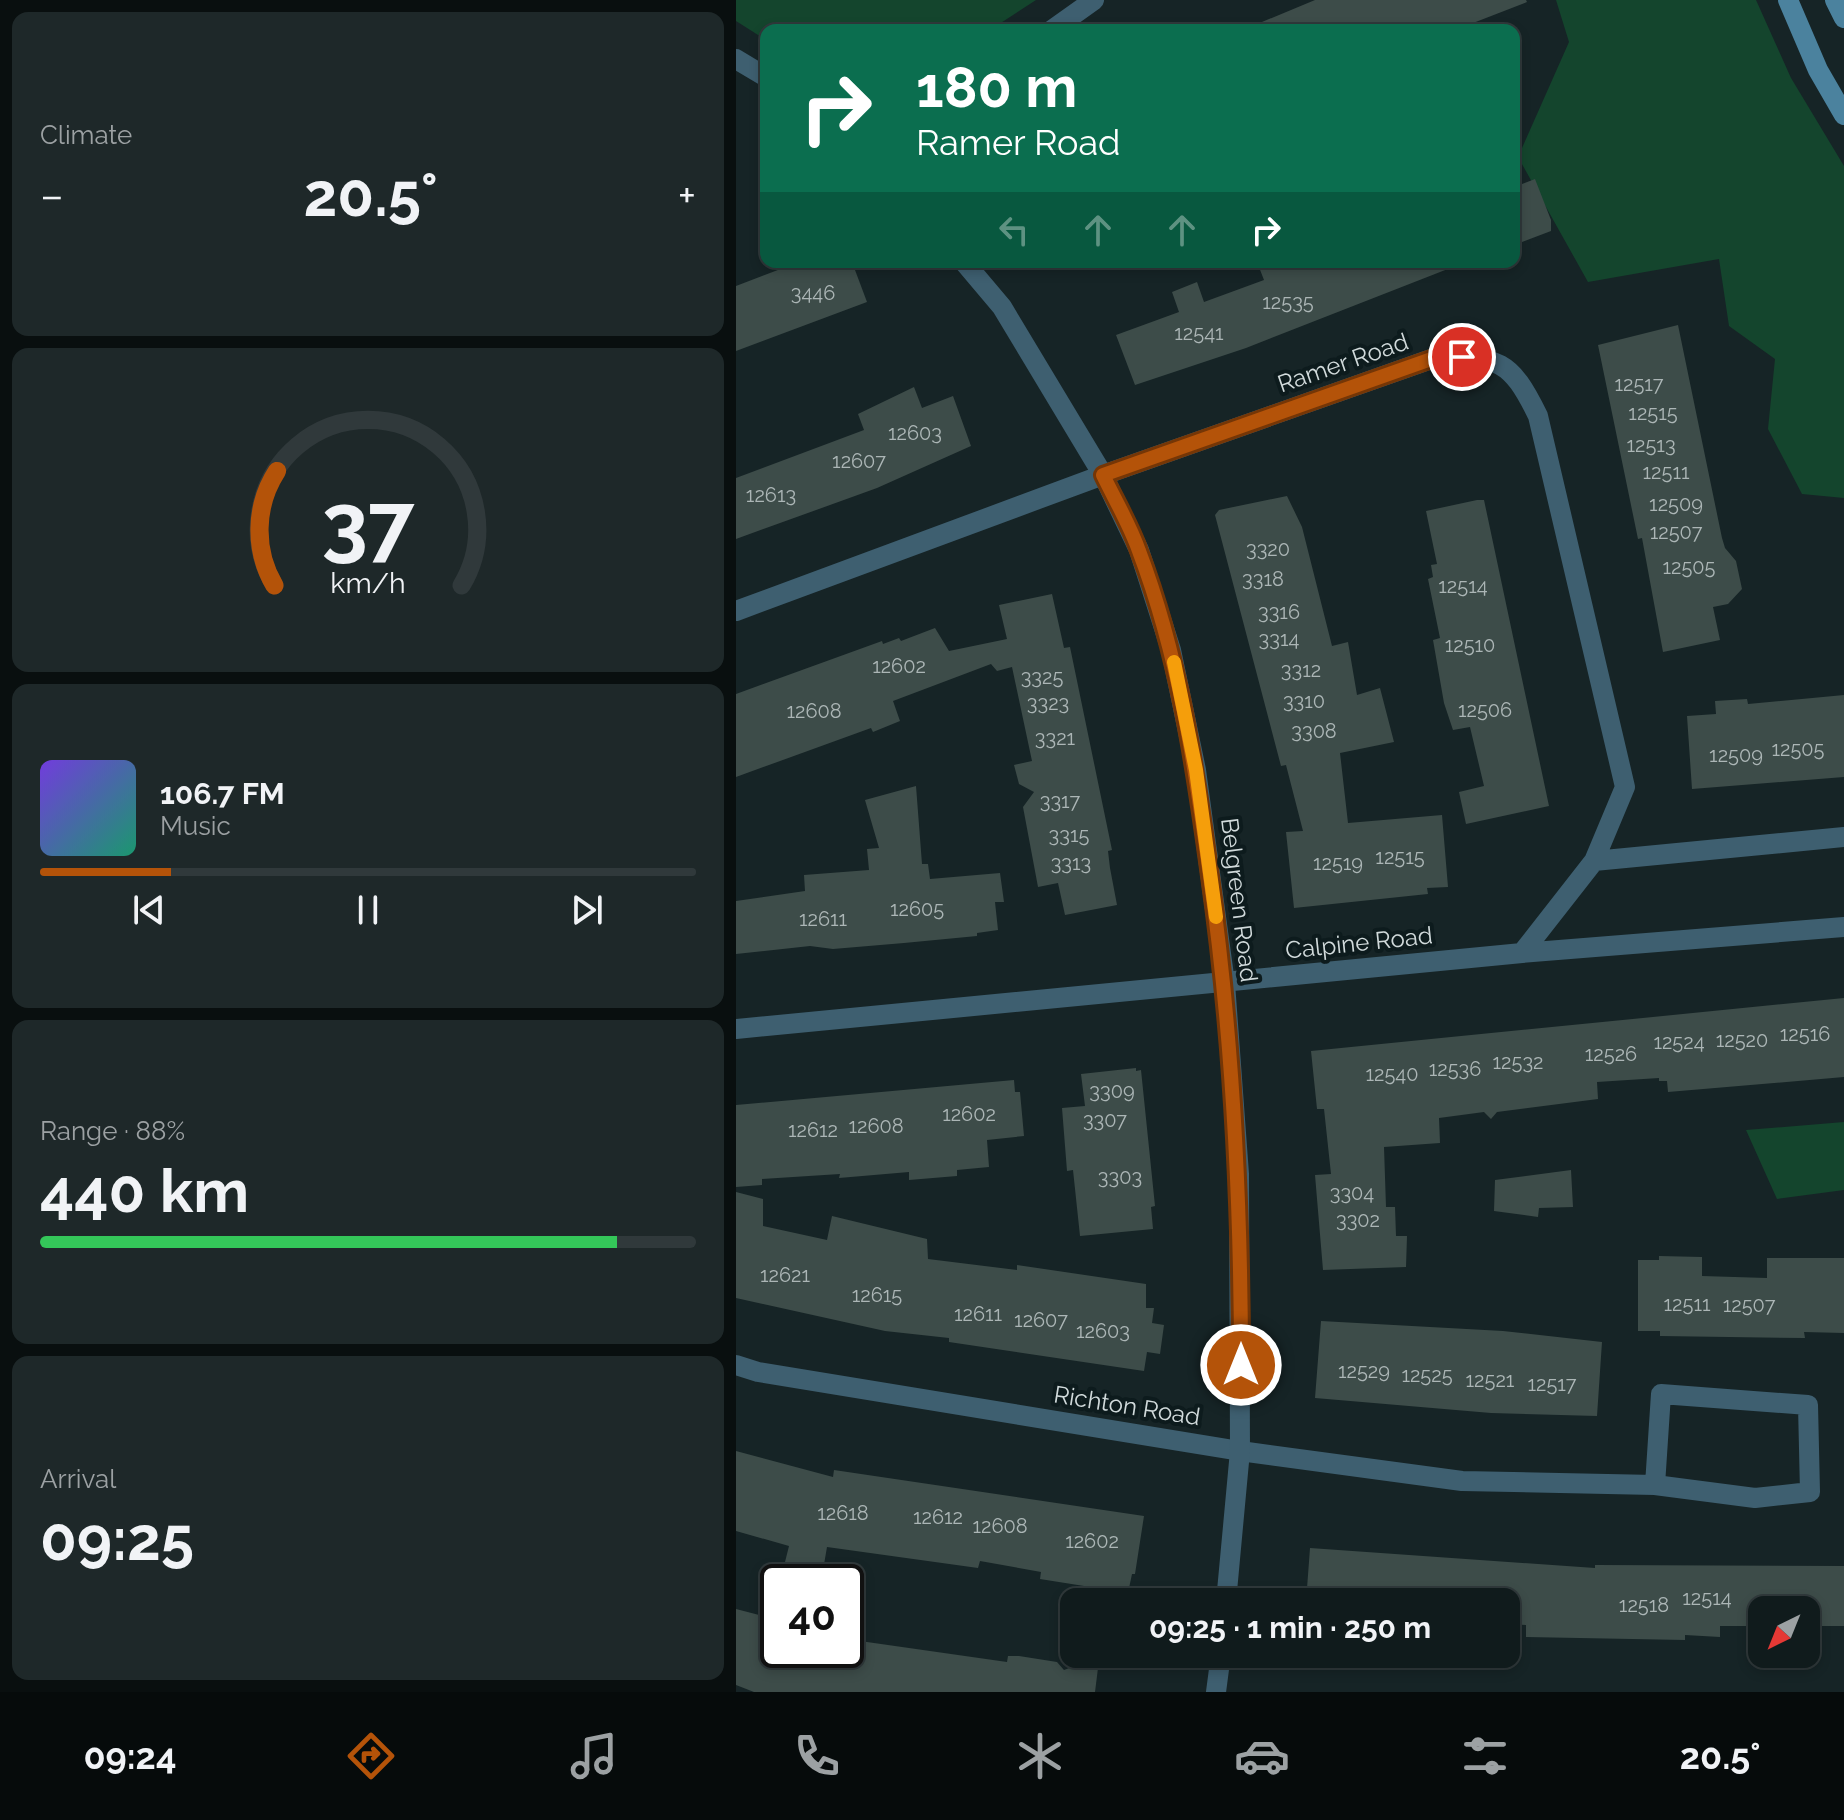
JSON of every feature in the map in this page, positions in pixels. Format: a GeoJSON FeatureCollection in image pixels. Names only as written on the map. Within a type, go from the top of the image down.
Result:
{"type":"FeatureCollection","features":[{"type":"Feature","properties":{"kind":"main road"},"geometry":{"type":"LineString","coordinates":[[1788,0],[1818,70],[1844,115]]}},
{"type":"Feature","properties":{"kind":"main road"},"geometry":{"type":"LineString","coordinates":[[1835,0],[1844,18]]}},
{"type":"Feature","properties":{"kind":"street"},"geometry":{"type":"LineString","coordinates":[[1060,24],[1094,0]]}},
{"type":"Feature","properties":{"kind":"street"},"geometry":{"type":"LineString","coordinates":[[736,59],[760,73]]}},
{"type":"Feature","properties":{"kind":"street","name":"Belgreen Road"},"geometry":{"type":"LineString","coordinates":[[969,268],[1002,307],[1103,475],[1139,550],[1171,650],[1196,770],[1225,983],[1239,1174],[1240,1451],[1227,1588]]}},
{"type":"Feature","properties":{"kind":"street","name":"Ramer Road"},"geometry":{"type":"LineString","coordinates":[[736,611],[1103,475],[1437,357],[1487,357],[1520,380],[1538,416],[1625,787],[1594,861],[1522,953]]}},
{"type":"Feature","properties":{"kind":"street"},"geometry":{"type":"LineString","coordinates":[[1594,861],[1844,837]]}},
{"type":"Feature","properties":{"kind":"street","name":"Calpine Road"},"geometry":{"type":"LineString","coordinates":[[736,1029],[1522,953],[1844,927]]}},
{"type":"Feature","properties":{"kind":"street","name":"Richton Road"},"geometry":{"type":"LineString","coordinates":[[736,1365],[758,1372],[1240,1451],[1462,1481],[1655,1485],[1755,1498],[1810,1492],[1808,1405],[1661,1394],[1655,1485]]}},
{"type":"Feature","properties":{"kind":"street"},"geometry":{"type":"LineString","coordinates":[[1216,1692],[1219,1668]]}},
{"type":"Feature","properties":{"kind":"green space"},"geometry":{"type":"Polygon","coordinates":[[[736,0],[1036,0],[999,24],[760,24],[760,36],[736,21],[736,0]]]}},
{"type":"Feature","properties":{"kind":"green space"},"geometry":{"type":"Polygon","coordinates":[[[1556,0],[1756,0],[1791,78],[1844,166],[1844,498],[1802,494],[1768,429],[1775,359],[1729,326],[1719,259],[1588,282],[1520,161],[1520,152],[1569,42],[1556,0]]]}},
{"type":"Feature","properties":{"kind":"green space"},"geometry":{"type":"Polygon","coordinates":[[[1844,1122],[1844,1190],[1777,1199],[1746,1130],[1844,1122]]]}},
{"type":"Feature","properties":{"kind":"building"},"geometry":{"type":"Polygon","coordinates":[[[1315,0],[1527,2],[1470,24],[1257,24],[1315,0]]]}},
{"type":"Feature","properties":{"kind":"building"},"geometry":{"type":"Polygon","coordinates":[[[1535,179],[1551,220],[1551,231],[1520,243],[1520,185],[1535,179]]]}},
{"type":"Feature","properties":{"kind":"building"},"geometry":{"type":"Polygon","coordinates":[[[783,268],[854,268],[867,302],[736,351],[736,286],[783,268]]]}},
{"type":"Feature","properties":{"kind":"building"},"geometry":{"type":"Polygon","coordinates":[[[1259,268],[1450,268],[1246,348],[1135,385],[1116,335],[1179,312],[1172,292],[1197,282],[1204,302],[1264,280],[1259,268]]]}},
{"type":"Feature","properties":{"kind":"building"},"geometry":{"type":"Polygon","coordinates":[[[1678,325],[1722,538],[1725,548],[1736,561],[1742,589],[1728,604],[1713,607],[1720,640],[1663,652],[1642,538],[1638,539],[1598,345],[1678,325]]]}},
{"type":"Feature","properties":{"kind":"building"},"geometry":{"type":"Polygon","coordinates":[[[914,387],[922,408],[953,396],[971,446],[877,488],[736,539],[736,478],[864,430],[858,414],[914,387]]]}},
{"type":"Feature","properties":{"kind":"building"},"geometry":{"type":"Polygon","coordinates":[[[1287,496],[1302,527],[1332,646],[1348,642],[1357,695],[1380,688],[1394,742],[1340,753],[1348,823],[1442,815],[1448,887],[1427,888],[1428,894],[1294,908],[1286,832],[1303,831],[1286,765],[1281,766],[1215,515],[1219,510],[1287,496]]]}},
{"type":"Feature","properties":{"kind":"building"},"geometry":{"type":"Polygon","coordinates":[[[1484,500],[1549,806],[1466,824],[1459,792],[1484,786],[1470,727],[1453,730],[1444,703],[1433,640],[1440,638],[1428,579],[1433,577],[1431,565],[1437,564],[1426,511],[1484,500]]]}},
{"type":"Feature","properties":{"kind":"building"},"geometry":{"type":"Polygon","coordinates":[[[1052,594],[1064,648],[1070,647],[1112,850],[1108,851],[1117,905],[1065,915],[1058,883],[1038,887],[1023,807],[1034,792],[1019,784],[1014,765],[1032,761],[1012,667],[997,671],[991,664],[893,701],[900,721],[873,732],[871,728],[736,777],[736,694],[882,641],[883,644],[899,638],[901,641],[935,628],[949,651],[1007,639],[999,605],[1052,594]]]}},
{"type":"Feature","properties":{"kind":"building"},"geometry":{"type":"Polygon","coordinates":[[[1844,695],[1844,777],[1692,789],[1687,716],[1716,714],[1715,701],[1747,699],[1748,704],[1844,695]]]}},
{"type":"Feature","properties":{"kind":"building"},"geometry":{"type":"Polygon","coordinates":[[[916,786],[922,864],[928,864],[930,879],[1000,873],[1004,902],[995,902],[998,930],[977,933],[977,936],[904,943],[833,949],[810,946],[736,954],[736,901],[805,891],[804,875],[869,870],[867,849],[879,848],[865,800],[916,786]]]}},
{"type":"Feature","properties":{"kind":"building"},"geometry":{"type":"Polygon","coordinates":[[[1844,998],[1844,1077],[1668,1092],[1667,1081],[1659,1081],[1659,1078],[1597,1082],[1598,1099],[1497,1112],[1491,1119],[1484,1112],[1439,1118],[1440,1143],[1384,1147],[1386,1207],[1395,1207],[1396,1236],[1407,1236],[1406,1267],[1323,1270],[1315,1175],[1331,1174],[1324,1109],[1317,1109],[1311,1051],[1844,998]]]}},
{"type":"Feature","properties":{"kind":"building"},"geometry":{"type":"Polygon","coordinates":[[[1136,1068],[1136,1071],[1141,1070],[1155,1206],[1151,1207],[1153,1229],[1080,1236],[1073,1170],[1067,1171],[1062,1108],[1085,1106],[1081,1074],[1136,1068]]]}},
{"type":"Feature","properties":{"kind":"building"},"geometry":{"type":"Polygon","coordinates":[[[1014,1080],[1015,1092],[1020,1092],[1024,1136],[987,1140],[989,1167],[957,1170],[957,1176],[909,1180],[909,1172],[839,1178],[840,1174],[762,1179],[762,1185],[736,1187],[736,1105],[1014,1080]]]}},
{"type":"Feature","properties":{"kind":"building"},"geometry":{"type":"Polygon","coordinates":[[[1571,1170],[1573,1207],[1539,1208],[1538,1217],[1494,1211],[1495,1180],[1571,1170]]]}},
{"type":"Feature","properties":{"kind":"building"},"geometry":{"type":"Polygon","coordinates":[[[736,1192],[763,1199],[763,1226],[827,1240],[832,1216],[927,1239],[928,1259],[1017,1270],[1017,1265],[1146,1284],[1146,1308],[1154,1308],[1152,1323],[1164,1325],[1160,1354],[1147,1352],[1144,1371],[949,1342],[949,1338],[885,1331],[736,1298],[736,1192]]]}},
{"type":"Feature","properties":{"kind":"building"},"geometry":{"type":"Polygon","coordinates":[[[1659,1256],[1702,1257],[1702,1276],[1767,1278],[1767,1258],[1844,1258],[1844,1333],[1804,1332],[1805,1338],[1660,1336],[1660,1331],[1638,1331],[1638,1260],[1659,1260],[1659,1256]]]}},
{"type":"Feature","properties":{"kind":"building"},"geometry":{"type":"Polygon","coordinates":[[[1321,1321],[1503,1331],[1602,1342],[1597,1416],[1491,1413],[1315,1398],[1321,1321]]]}},
{"type":"Feature","properties":{"kind":"building"},"geometry":{"type":"Polygon","coordinates":[[[736,1451],[833,1477],[834,1470],[1144,1516],[1135,1574],[1132,1574],[1129,1588],[1097,1588],[1040,1579],[1041,1572],[980,1561],[978,1568],[827,1547],[824,1564],[784,1564],[789,1546],[736,1531],[736,1451]]]}},
{"type":"Feature","properties":{"kind":"building"},"geometry":{"type":"Polygon","coordinates":[[[1310,1548],[1595,1568],[1595,1565],[1844,1566],[1844,1626],[1820,1626],[1820,1596],[1748,1596],[1748,1626],[1720,1626],[1720,1637],[1685,1635],[1685,1640],[1526,1637],[1526,1625],[1520,1625],[1520,1588],[1307,1588],[1310,1548]]]}},
{"type":"Feature","properties":{"kind":"building"},"geometry":{"type":"Polygon","coordinates":[[[736,1609],[760,1615],[760,1668],[864,1668],[864,1642],[1007,1662],[1008,1656],[1019,1656],[1057,1662],[1064,1670],[1098,1668],[1095,1692],[754,1692],[736,1685],[736,1609]]]}},
{"type":"Feature","properties":{"kind":"slow traffic"},"geometry":{"type":"LineString","coordinates":[[1174,662],[1196,770],[1216,917]]}},
{"type":"Feature","properties":{"kind":"route"},"geometry":{"type":"LineString","coordinates":[[1241,1365],[1239,1174],[1225,983],[1196,770],[1171,650],[1139,550],[1103,475],[1437,357],[1462,357]]}}]}
